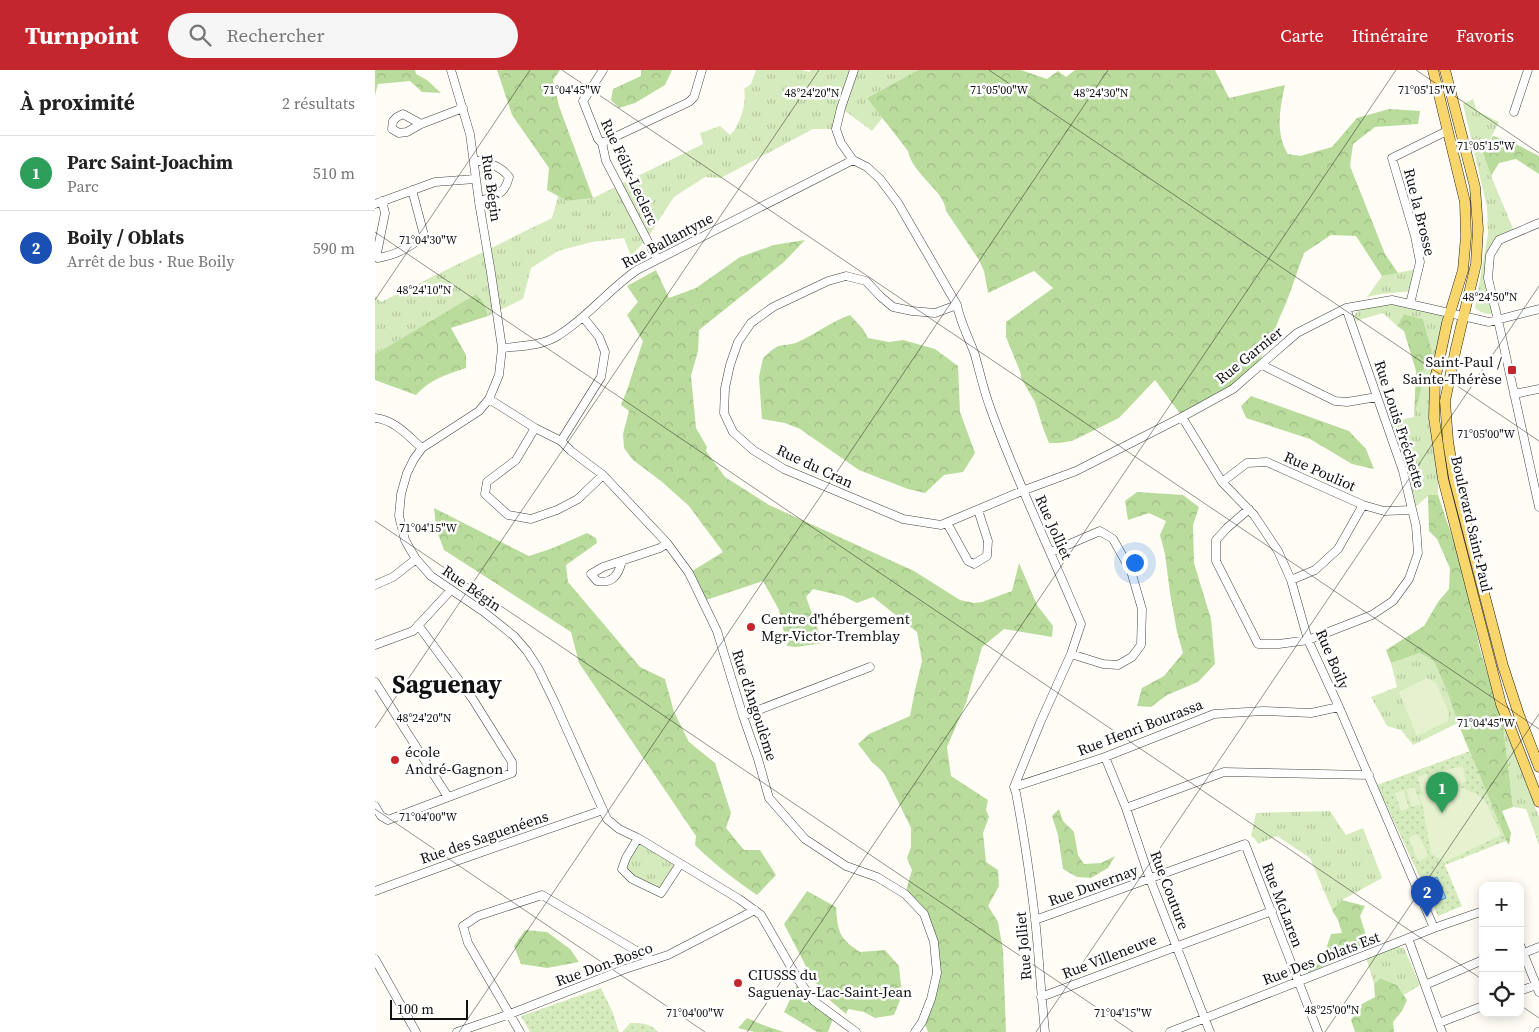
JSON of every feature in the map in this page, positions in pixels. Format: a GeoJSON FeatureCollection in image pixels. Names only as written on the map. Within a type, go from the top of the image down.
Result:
{"type":"FeatureCollection","features":[{"type":"Feature","properties":{"kind":"main road","name":"Boulevard Saint-Paul"},"geometry":{"type":"LineString","coordinates":[[1433,70],[1465,202],[1466,236],[1463,270],[1448,314],[1435,380],[1435,418],[1443,479],[1501,704],[1539,802]]}},
{"type":"Feature","properties":{"kind":"main road","name":"Boulevard Saint-Paul"},"geometry":{"type":"LineString","coordinates":[[1445,70],[1475,188],[1477,221],[1476,264],[1445,401],[1448,441],[1455,478],[1503,666],[1539,767]]}},
{"type":"Feature","properties":{"kind":"street","name":"Rue Bégin"},"geometry":{"type":"LineString","coordinates":[[451,70],[470,134],[475,179],[502,348],[499,375],[489,399],[479,411],[422,448],[414,459],[407,473],[401,494],[399,516],[405,540],[415,559],[431,576],[484,612],[514,636],[527,651],[538,668],[555,703],[607,818],[619,829],[638,838],[761,915],[799,981],[814,1001],[856,1032]]}},
{"type":"Feature","properties":{"kind":"street","name":"Rue Félix-Leclerc"},"geometry":{"type":"LineString","coordinates":[[603,70],[583,100],[598,139],[602,143],[606,161],[657,259]]}},
{"type":"Feature","properties":{"kind":"street"},"geometry":{"type":"LineString","coordinates":[[602,143],[689,102],[694,97],[702,70]]}},
{"type":"Feature","properties":{"kind":"street","name":"Rue Jolliet"},"geometry":{"type":"LineString","coordinates":[[854,70],[835,129],[841,144],[853,160],[867,167],[880,179],[898,203],[957,304],[990,408],[1022,491],[1051,552],[1081,624],[1071,654],[1014,787],[1028,856],[1045,1032]]}},
{"type":"Feature","properties":{"kind":"street"},"geometry":{"type":"LineString","coordinates":[[1513,112],[1528,70]]}},
{"type":"Feature","properties":{"kind":"street"},"geometry":{"type":"LineString","coordinates":[[421,124],[463,108]]}},
{"type":"Feature","properties":{"kind":"street","name":"Rue la Brosse"},"geometry":{"type":"LineString","coordinates":[[1410,304],[1420,262],[1415,236],[1392,158],[1447,132]]}},
{"type":"Feature","properties":{"kind":"street"},"geometry":{"type":"LineString","coordinates":[[474,160],[489,163],[503,169],[509,177],[507,188],[500,195],[489,197],[479,202]]}},
{"type":"Feature","properties":{"kind":"street","name":"Rue Ballantyne"},"geometry":{"type":"LineString","coordinates":[[502,348],[531,345],[558,336],[583,317],[620,282],[637,270],[853,160]]}},
{"type":"Feature","properties":{"kind":"street"},"geometry":{"type":"LineString","coordinates":[[412,190],[424,235],[413,246],[391,256],[378,258],[377,253],[385,213],[379,203],[412,190],[435,182],[475,179]]}},
{"type":"Feature","properties":{"kind":"street"},"geometry":{"type":"LineString","coordinates":[[1539,223],[1499,240],[1490,255],[1487,278],[1539,507]]}},
{"type":"Feature","properties":{"kind":"street","name":"Rue du Cran"},"geometry":{"type":"LineString","coordinates":[[957,304],[935,313],[912,311],[893,307],[866,281],[846,276],[828,281],[773,307],[751,323],[738,342],[730,365],[725,388],[724,413],[733,432],[753,450],[784,469],[903,519],[941,525],[1022,491]]}},
{"type":"Feature","properties":{"kind":"street","name":"Rue Garnier"},"geometry":{"type":"LineString","coordinates":[[1022,491],[1076,471],[1233,389],[1297,333],[1346,308],[1392,300],[1489,322],[1539,309]]}},
{"type":"Feature","properties":{"kind":"street","name":"Rue Louis Fréchette"},"geometry":{"type":"LineString","coordinates":[[1249,510],[1216,540],[1216,560],[1258,644],[1279,644],[1309,640],[1372,615],[1393,601],[1409,579],[1418,553],[1416,526],[1403,471],[1346,308]]}},
{"type":"Feature","properties":{"kind":"street"},"geometry":{"type":"LineString","coordinates":[[561,441],[601,377],[605,352],[599,336],[583,317]]}},
{"type":"Feature","properties":{"kind":"street"},"geometry":{"type":"LineString","coordinates":[[1262,365],[1335,401],[1347,402],[1377,397]]}},
{"type":"Feature","properties":{"kind":"street"},"geometry":{"type":"LineString","coordinates":[[1514,394],[1539,389]]}},
{"type":"Feature","properties":{"kind":"street","name":"Rue d'Angoulème"},"geometry":{"type":"LineString","coordinates":[[489,399],[535,428],[561,441],[603,475],[667,543],[689,573],[717,631],[769,798],[805,839],[846,866],[877,877],[905,894],[924,914],[934,942],[937,973],[931,999],[922,1022],[915,1032]]}},
{"type":"Feature","properties":{"kind":"street","name":"Rue Boily"},"geometry":{"type":"LineString","coordinates":[[1182,417],[1222,482],[1249,510],[1278,551],[1291,580],[1309,640],[1434,928]]}},
{"type":"Feature","properties":{"kind":"street"},"geometry":{"type":"LineString","coordinates":[[375,418],[395,424],[422,448]]}},
{"type":"Feature","properties":{"kind":"street"},"geometry":{"type":"LineString","coordinates":[[535,428],[516,460],[487,482],[485,494],[508,515],[531,520],[557,510],[578,499],[603,475]]}},
{"type":"Feature","properties":{"kind":"street","name":"Rue Pouliot"},"geometry":{"type":"LineString","coordinates":[[1222,482],[1247,463],[1267,462],[1363,505],[1384,511],[1412,510]]}},
{"type":"Feature","properties":{"kind":"street"},"geometry":{"type":"LineString","coordinates":[[1291,580],[1315,570],[1338,549],[1363,505]]}},
{"type":"Feature","properties":{"kind":"street"},"geometry":{"type":"LineString","coordinates":[[947,523],[969,561],[974,564],[987,556],[988,541],[978,510]]}},
{"type":"Feature","properties":{"kind":"street"},"geometry":{"type":"LineString","coordinates":[[1051,552],[1100,531],[1113,538],[1131,571],[1143,609],[1141,644],[1132,657],[1118,665],[1103,664],[1071,654]]}},
{"type":"Feature","properties":{"kind":"street"},"geometry":{"type":"LineString","coordinates":[[622,561],[660,548],[667,543]]}},
{"type":"Feature","properties":{"kind":"street"},"geometry":{"type":"LineString","coordinates":[[375,585],[393,577],[415,559]]}},
{"type":"Feature","properties":{"kind":"street"},"geometry":{"type":"LineString","coordinates":[[375,645],[413,630],[451,590]]}},
{"type":"Feature","properties":{"kind":"street"},"geometry":{"type":"LineString","coordinates":[[375,806],[381,816],[389,820],[512,773],[512,762],[472,698],[418,626]]}},
{"type":"Feature","properties":{"kind":"street"},"geometry":{"type":"LineString","coordinates":[[743,716],[870,667]]}},
{"type":"Feature","properties":{"kind":"street"},"geometry":{"type":"LineString","coordinates":[[375,682],[448,798]]}},
{"type":"Feature","properties":{"kind":"street","name":"Rue Henri Bourassa"},"geometry":{"type":"LineString","coordinates":[[1014,787],[1105,758],[1213,714],[1263,711],[1311,713],[1339,707]]}},
{"type":"Feature","properties":{"kind":"street","name":"Rue Couture"},"geometry":{"type":"LineString","coordinates":[[1105,758],[1126,808],[1150,879],[1210,1032]]}},
{"type":"Feature","properties":{"kind":"street"},"geometry":{"type":"LineString","coordinates":[[1126,808],[1224,772],[1369,775]]}},
{"type":"Feature","properties":{"kind":"street","name":"Rue des Saguenéens"},"geometry":{"type":"LineString","coordinates":[[375,891],[603,810]]}},
{"type":"Feature","properties":{"kind":"street"},"geometry":{"type":"LineString","coordinates":[[586,816],[607,818]]}},
{"type":"Feature","properties":{"kind":"street"},"geometry":{"type":"LineString","coordinates":[[638,838],[621,869],[632,879],[661,893],[680,864]]}},
{"type":"Feature","properties":{"kind":"street","name":"Rue Duvernay"},"geometry":{"type":"LineString","coordinates":[[1035,920],[1245,844]]}},
{"type":"Feature","properties":{"kind":"street","name":"Rue McLaren"},"geometry":{"type":"LineString","coordinates":[[1245,844],[1318,1032]]}},
{"type":"Feature","properties":{"kind":"street"},"geometry":{"type":"LineString","coordinates":[[520,1032],[467,943],[463,926],[479,916],[543,895],[651,960]]}},
{"type":"Feature","properties":{"kind":"street","name":"Rue Don-Bosco"},"geometry":{"type":"LineString","coordinates":[[457,1032],[668,955],[755,910]]}},
{"type":"Feature","properties":{"kind":"street","name":"Rue Villeneuve"},"geometry":{"type":"LineString","coordinates":[[1041,997],[1272,911]]}},
{"type":"Feature","properties":{"kind":"street","name":"Rue Des Oblats Est"},"geometry":{"type":"LineString","coordinates":[[1170,1032],[1408,938],[1479,912]]}},
{"type":"Feature","properties":{"kind":"street"},"geometry":{"type":"LineString","coordinates":[[1408,938],[1442,1032]]}},
{"type":"Feature","properties":{"kind":"street"},"geometry":{"type":"LineString","coordinates":[[1524,990],[1538,988],[1524,953],[1539,947]]}},
{"type":"Feature","properties":{"kind":"street"},"geometry":{"type":"LineString","coordinates":[[375,959],[416,1032]]}},
{"type":"Feature","properties":{"kind":"street"},"geometry":{"type":"LineString","coordinates":[[1425,986],[1479,962]]}},
{"type":"Feature","properties":{"kind":"street"},"geometry":{"type":"LineString","coordinates":[[1439,1023],[1479,1008]]}},
{"type":"Feature","properties":{"kind":"green space"},"geometry":{"type":"Polygon","coordinates":[[[375,70],[415,70],[416,74],[427,80],[441,93],[422,92],[410,81],[378,84],[375,95],[375,70]]]}},
{"type":"Feature","properties":{"kind":"green space"},"geometry":{"type":"Polygon","coordinates":[[[497,70],[560,70],[553,80],[559,106],[593,198],[567,201],[547,190],[549,168],[512,115],[497,70]]]}},
{"type":"Feature","properties":{"kind":"green space"},"geometry":{"type":"Polygon","coordinates":[[[641,70],[672,70],[665,85],[635,103],[619,108],[611,100],[613,89],[641,76],[641,70]]]}},
{"type":"Feature","properties":{"kind":"green space"},"geometry":{"type":"Polygon","coordinates":[[[756,70],[802,70],[809,72],[811,70],[918,70],[867,98],[883,117],[872,131],[841,108],[836,129],[813,129],[721,178],[705,177],[674,197],[646,240],[631,256],[624,238],[592,242],[558,251],[531,268],[523,299],[488,316],[484,303],[476,294],[375,354],[375,296],[381,302],[552,218],[558,196],[567,201],[593,198],[703,144],[700,133],[720,126],[730,135],[737,126],[742,114],[744,89],[751,84],[756,70]]]}},
{"type":"Feature","properties":{"kind":"green space"},"geometry":{"type":"Polygon","coordinates":[[[918,70],[1021,70],[1047,79],[1058,71],[1066,77],[1075,70],[1215,70],[1229,98],[1285,85],[1280,111],[1281,138],[1288,154],[1300,156],[1332,147],[1357,118],[1389,109],[1420,111],[1418,124],[1375,127],[1353,144],[1350,166],[1385,254],[1398,273],[1382,276],[1356,236],[1331,235],[1304,253],[1288,298],[1258,364],[1232,386],[1181,415],[1155,380],[1119,418],[1072,441],[1049,443],[1035,402],[1021,378],[1006,337],[1006,322],[1053,288],[1034,271],[988,293],[984,271],[979,260],[946,211],[940,196],[915,167],[908,151],[867,98],[918,70]]]}},
{"type":"Feature","properties":{"kind":"green space"},"geometry":{"type":"Polygon","coordinates":[[[1473,99],[1477,111],[1499,122],[1483,153],[1515,233],[1499,240],[1490,255],[1494,313],[1489,314],[1475,308],[1488,234],[1487,207],[1463,104],[1473,99]]]}},
{"type":"Feature","properties":{"kind":"green space"},"geometry":{"type":"Polygon","coordinates":[[[1493,136],[1512,142],[1539,156],[1539,174],[1516,159],[1499,163],[1491,176],[1483,153],[1493,136]]]}},
{"type":"Feature","properties":{"kind":"green space"},"geometry":{"type":"Polygon","coordinates":[[[805,240],[784,262],[699,330],[698,351],[691,376],[696,428],[707,447],[706,451],[725,477],[769,505],[914,571],[960,600],[974,603],[982,602],[1012,591],[1019,563],[1037,605],[1053,626],[1052,637],[1004,629],[982,647],[966,703],[947,747],[951,776],[988,800],[986,810],[989,817],[983,833],[986,862],[998,870],[999,886],[988,906],[998,922],[1003,950],[1006,1032],[928,1032],[922,1022],[937,973],[934,942],[924,914],[905,894],[912,870],[907,858],[911,847],[911,828],[884,773],[872,762],[858,744],[869,734],[910,716],[922,661],[917,632],[873,597],[857,603],[843,596],[813,589],[806,597],[823,643],[796,647],[787,646],[779,610],[763,581],[703,601],[689,573],[723,552],[689,506],[661,481],[633,460],[624,448],[623,434],[629,411],[621,405],[643,341],[627,315],[638,302],[627,286],[656,270],[669,298],[696,288],[740,257],[774,245],[805,240]]]}},
{"type":"Feature","properties":{"kind":"green space"},"geometry":{"type":"Polygon","coordinates":[[[1417,269],[1413,291],[1367,297],[1382,276],[1417,269]]]}},
{"type":"Feature","properties":{"kind":"green space"},"geometry":{"type":"Polygon","coordinates":[[[476,294],[484,303],[488,316],[451,328],[466,355],[466,368],[433,381],[416,395],[375,380],[375,354],[476,294]]]}},
{"type":"Feature","properties":{"kind":"green space"},"geometry":{"type":"Polygon","coordinates":[[[1396,303],[1445,315],[1437,363],[1438,495],[1428,496],[1412,510],[1386,423],[1414,417],[1421,390],[1423,371],[1432,351],[1423,319],[1404,314],[1397,326],[1383,313],[1356,321],[1354,315],[1360,309],[1396,303]]]}},
{"type":"Feature","properties":{"kind":"green space"},"geometry":{"type":"Polygon","coordinates":[[[1404,314],[1423,319],[1432,351],[1423,371],[1421,390],[1414,417],[1416,371],[1404,331],[1397,326],[1404,314]]]}},
{"type":"Feature","properties":{"kind":"green space"},"geometry":{"type":"Polygon","coordinates":[[[850,315],[863,329],[868,338],[889,342],[903,340],[935,349],[958,366],[960,412],[975,453],[963,472],[944,475],[925,493],[908,489],[859,470],[800,429],[785,423],[762,419],[759,377],[763,358],[781,345],[798,342],[850,315]]]}},
{"type":"Feature","properties":{"kind":"green space"},"geometry":{"type":"Polygon","coordinates":[[[1251,396],[1349,431],[1366,449],[1374,469],[1352,464],[1310,439],[1246,418],[1241,406],[1251,396]]]}},
{"type":"Feature","properties":{"kind":"green space"},"geometry":{"type":"Polygon","coordinates":[[[1137,492],[1183,495],[1199,507],[1193,525],[1194,563],[1211,619],[1215,664],[1198,682],[1167,695],[1151,707],[1137,706],[1142,688],[1164,676],[1183,653],[1177,632],[1165,554],[1160,535],[1166,521],[1149,513],[1128,520],[1125,501],[1137,492]]]}},
{"type":"Feature","properties":{"kind":"green space"},"geometry":{"type":"Polygon","coordinates":[[[1428,495],[1438,495],[1460,560],[1480,649],[1503,724],[1513,807],[1502,811],[1511,833],[1509,845],[1434,661],[1420,653],[1391,663],[1386,650],[1424,626],[1438,602],[1449,589],[1450,568],[1437,539],[1429,531],[1428,495]]]}},
{"type":"Feature","properties":{"kind":"green space"},"geometry":{"type":"Polygon","coordinates":[[[434,508],[529,556],[587,533],[596,538],[597,543],[566,565],[568,582],[640,667],[665,679],[674,712],[689,742],[715,763],[731,813],[726,828],[744,850],[760,850],[776,875],[757,895],[725,872],[695,845],[696,836],[579,663],[571,632],[444,550],[436,528],[434,508]]]}},
{"type":"Feature","properties":{"kind":"green space"},"geometry":{"type":"Polygon","coordinates":[[[1420,653],[1434,661],[1458,723],[1413,745],[1401,730],[1387,726],[1371,697],[1397,687],[1391,663],[1420,653]]]}},
{"type":"Feature","properties":{"kind":"green space"},"geometry":{"type":"Polygon","coordinates":[[[1427,678],[1436,683],[1449,713],[1448,721],[1417,736],[1399,692],[1427,678]]]}},
{"type":"Feature","properties":{"kind":"green space"},"geometry":{"type":"Polygon","coordinates":[[[1503,724],[1539,817],[1539,845],[1526,809],[1513,807],[1503,724]]]}},
{"type":"Feature","properties":{"kind":"green space"},"geometry":{"type":"Polygon","coordinates":[[[1470,751],[1506,841],[1445,865],[1462,906],[1438,916],[1377,785],[1470,751]]]}},
{"type":"Feature","properties":{"kind":"green space"},"geometry":{"type":"Polygon","coordinates":[[[1463,766],[1466,782],[1436,789],[1432,773],[1463,766]]]}},
{"type":"Feature","properties":{"kind":"green space"},"geometry":{"type":"Polygon","coordinates":[[[1427,774],[1433,790],[1427,793],[1456,785],[1483,799],[1501,835],[1445,862],[1431,854],[1423,807],[1419,795],[1423,794],[1417,777],[1427,774]]]}},
{"type":"Feature","properties":{"kind":"green space"},"geometry":{"type":"Polygon","coordinates":[[[1414,787],[1421,804],[1412,807],[1406,790],[1414,787]]]}},
{"type":"Feature","properties":{"kind":"green space"},"geometry":{"type":"Polygon","coordinates":[[[1403,790],[1409,808],[1401,811],[1395,793],[1403,790]]]}},
{"type":"Feature","properties":{"kind":"green space"},"geometry":{"type":"Polygon","coordinates":[[[1059,809],[1063,821],[1074,832],[1078,855],[1084,864],[1101,863],[1115,856],[1108,868],[1091,878],[1077,877],[1063,869],[1058,835],[1052,816],[1059,809]]]}},
{"type":"Feature","properties":{"kind":"green space"},"geometry":{"type":"Polygon","coordinates":[[[1330,811],[1346,835],[1363,828],[1382,878],[1342,900],[1332,910],[1310,858],[1277,836],[1258,844],[1251,836],[1256,813],[1330,811]]]}},
{"type":"Feature","properties":{"kind":"green space"},"geometry":{"type":"Polygon","coordinates":[[[1418,834],[1428,854],[1427,857],[1419,861],[1409,839],[1411,836],[1418,834]]]}},
{"type":"Feature","properties":{"kind":"green space"},"geometry":{"type":"Polygon","coordinates":[[[638,838],[680,864],[661,893],[622,869],[638,838]]]}},
{"type":"Feature","properties":{"kind":"green space"},"geometry":{"type":"Polygon","coordinates":[[[807,891],[836,907],[839,929],[848,943],[860,952],[885,950],[899,966],[902,995],[894,1015],[875,1018],[864,1012],[848,1009],[846,1014],[826,997],[811,976],[784,924],[807,891]]]}},
{"type":"Feature","properties":{"kind":"green space"},"geometry":{"type":"Polygon","coordinates":[[[1342,900],[1365,906],[1360,916],[1369,945],[1308,973],[1307,970],[1328,955],[1326,949],[1331,934],[1342,933],[1338,920],[1332,910],[1342,900]]]}},
{"type":"Feature","properties":{"kind":"green space"},"geometry":{"type":"Polygon","coordinates":[[[525,930],[547,932],[570,949],[579,962],[547,968],[521,964],[514,946],[525,930]]]}},
{"type":"Feature","properties":{"kind":"green space"},"geometry":{"type":"Polygon","coordinates":[[[1397,947],[1404,948],[1420,985],[1404,995],[1397,985],[1382,978],[1374,984],[1366,957],[1397,947]]]}},
{"type":"Feature","properties":{"kind":"green space"},"geometry":{"type":"Polygon","coordinates":[[[1381,978],[1397,985],[1407,1000],[1402,1011],[1393,1022],[1394,1032],[1355,1032],[1351,1020],[1360,1005],[1375,997],[1374,984],[1381,978]]]}},
{"type":"Feature","properties":{"kind":"green space"},"geometry":{"type":"Polygon","coordinates":[[[799,981],[834,1016],[828,1032],[817,1032],[784,1012],[799,981]]]}},
{"type":"Feature","properties":{"kind":"green space"},"geometry":{"type":"Polygon","coordinates":[[[601,988],[613,1013],[619,1032],[530,1032],[521,1016],[601,988]]]}},
{"type":"Feature","properties":{"kind":"green space"},"geometry":{"type":"Polygon","coordinates":[[[747,1018],[784,1032],[755,1032],[738,1028],[747,1018]]]}},
{"type":"Feature","properties":{"kind":"green space"},"geometry":{"type":"Polygon","coordinates":[[[630,1023],[645,1024],[658,1032],[622,1032],[630,1023]]]}},
{"type":"Feature","properties":{"kind":"water"},"geometry":{"type":"Polygon","coordinates":[[[1437,877],[1446,898],[1435,902],[1427,881],[1437,877]]]}},
{"type":"Feature","properties":{"kind":"place","name":"Saint-Paul / Sainte-Thérèse"},"geometry":{"type":"Point","coordinates":[1512,370]}},
{"type":"Feature","properties":{"kind":"place","name":"Centre d'hébergement Mgr-Victor-Tremblay"},"geometry":{"type":"Point","coordinates":[751,627]}},
{"type":"Feature","properties":{"kind":"place","name":"école André-Gagnon"},"geometry":{"type":"Point","coordinates":[395,760]}},
{"type":"Feature","properties":{"kind":"place","name":"Parc Saint-Joachim"},"geometry":{"type":"Point","coordinates":[1442,813]}},
{"type":"Feature","properties":{"kind":"place","name":"Boily / Oblats"},"geometry":{"type":"Point","coordinates":[1427,917]}},
{"type":"Feature","properties":{"kind":"place","name":"CIUSSS du Saguenay-Lac-Saint-Jean"},"geometry":{"type":"Point","coordinates":[738,983]}},
{"type":"Feature","properties":{"kind":"district","name":"Saguenay"},"geometry":{"type":"Point","coordinates":[447,684]}}]}
